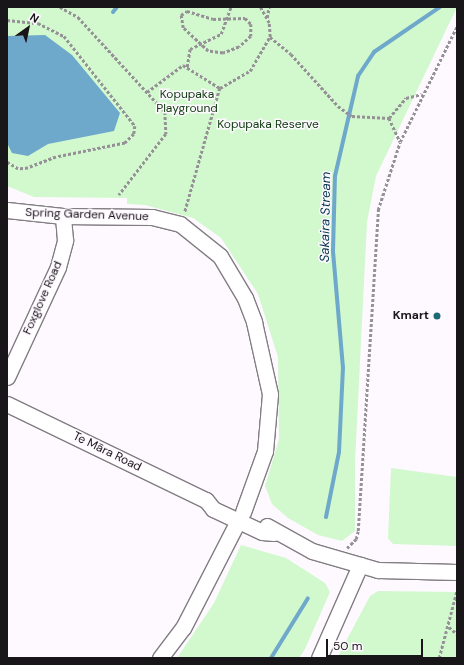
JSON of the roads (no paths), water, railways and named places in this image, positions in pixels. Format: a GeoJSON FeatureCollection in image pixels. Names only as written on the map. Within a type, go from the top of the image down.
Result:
{"type":"FeatureCollection","features":[{"type":"Feature","properties":{"kind":"street","name":"Spring Garden Avenue"},"geometry":{"type":"LineString","coordinates":[[7,210],[64,216],[124,214],[180,224],[208,244],[233,275],[254,322],[270,394],[265,451],[241,516],[183,628],[160,658]]}},
{"type":"Feature","properties":{"kind":"street","name":"Foxglove Road"},"geometry":{"type":"LineString","coordinates":[[7,377],[58,267],[65,240],[64,216]]}},
{"type":"Feature","properties":{"kind":"street","name":"Te Māra Road"},"geometry":{"type":"LineString","coordinates":[[7,404],[206,500],[213,509],[241,516],[312,551],[378,570],[457,572]]}},
{"type":"Feature","properties":{"kind":"street"},"geometry":{"type":"LineString","coordinates":[[320,658],[360,565]]}},
{"type":"Feature","properties":{"kind":"water"},"geometry":{"type":"Polygon","coordinates":[[[45,35],[72,55],[120,113],[114,131],[48,144],[28,156],[12,153],[7,143],[7,36],[45,35]]]}},
{"type":"Feature","properties":{"kind":"waterway"},"geometry":{"type":"LineString","coordinates":[[113,12],[117,7]]}},
{"type":"Feature","properties":{"kind":"waterway","name":"Sakaira Stream"},"geometry":{"type":"LineString","coordinates":[[326,517],[339,452],[343,368],[333,251],[335,176],[358,76],[374,52],[440,7]]}},
{"type":"Feature","properties":{"kind":"waterway","name":"Sakaira Stream"},"geometry":{"type":"LineString","coordinates":[[271,658],[308,598]]}},
{"type":"Feature","properties":{"kind":"place","name":"Kmart"},"geometry":{"type":"Point","coordinates":[437,316]}},
{"type":"Feature","properties":{"kind":"park label","name":"Kopupaka Playground"},"geometry":{"type":"Point","coordinates":[187,102]}},
{"type":"Feature","properties":{"kind":"park label","name":"Kopupaka Reserve"},"geometry":{"type":"Point","coordinates":[268,125]}}]}
